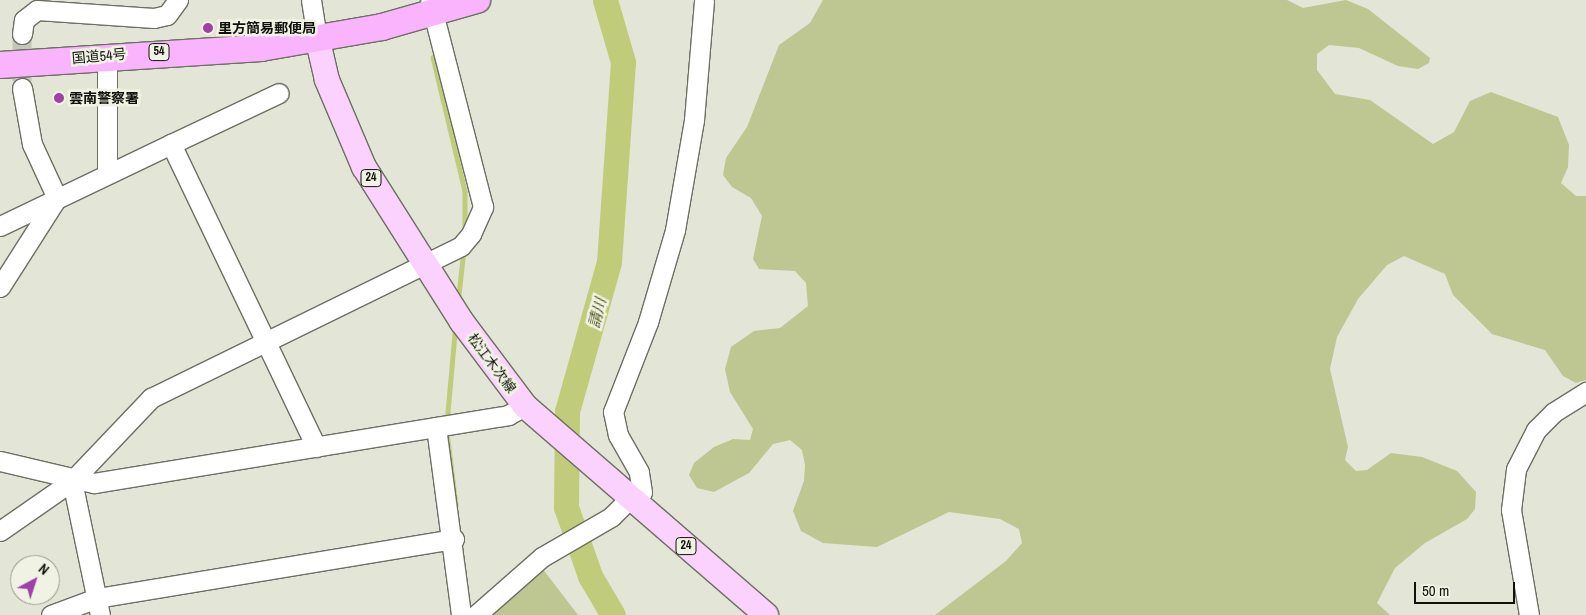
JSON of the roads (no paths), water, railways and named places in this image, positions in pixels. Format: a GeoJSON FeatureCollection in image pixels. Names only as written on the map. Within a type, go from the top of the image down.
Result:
{"type":"FeatureCollection","features":[{"type":"Feature","properties":{"kind":"highway","name":"国道54号"},"geometry":{"type":"LineString","coordinates":[[0,64],[261,48],[317,37],[432,7],[477,0]]}},
{"type":"Feature","properties":{"kind":"highway","name":"国道54号"},"geometry":{"type":"LineString","coordinates":[[0,49],[263,35],[317,37]]}},
{"type":"Feature","properties":{"kind":"main road","name":"松江木次線"},"geometry":{"type":"LineString","coordinates":[[317,37],[328,80],[364,167],[457,314],[531,412],[605,479],[766,615]]}},
{"type":"Feature","properties":{"kind":"street"},"geometry":{"type":"LineString","coordinates":[[22,34],[24,20],[37,10],[154,18],[167,15],[178,0]]}},
{"type":"Feature","properties":{"kind":"street"},"geometry":{"type":"LineString","coordinates":[[311,0],[317,37]]}},
{"type":"Feature","properties":{"kind":"street"},"geometry":{"type":"LineString","coordinates":[[476,615],[552,551],[594,527],[633,501],[642,492],[639,472],[618,435],[612,412],[648,322],[675,230],[694,120],[704,0]]}},
{"type":"Feature","properties":{"kind":"street"},"geometry":{"type":"LineString","coordinates":[[0,531],[72,481],[151,398],[461,246],[483,208],[432,7]]}},
{"type":"Feature","properties":{"kind":"street"},"geometry":{"type":"LineString","coordinates":[[107,56],[107,174]]}},
{"type":"Feature","properties":{"kind":"street"},"geometry":{"type":"LineString","coordinates":[[22,88],[32,144],[57,198]]}},
{"type":"Feature","properties":{"kind":"street"},"geometry":{"type":"LineString","coordinates":[[0,226],[279,93]]}},
{"type":"Feature","properties":{"kind":"street"},"geometry":{"type":"LineString","coordinates":[[170,145],[316,447]]}},
{"type":"Feature","properties":{"kind":"street"},"geometry":{"type":"LineString","coordinates":[[0,287],[57,198]]}},
{"type":"Feature","properties":{"kind":"street"},"geometry":{"type":"LineString","coordinates":[[1529,615],[1511,510],[1516,469],[1536,430],[1554,412],[1586,392]]}},
{"type":"Feature","properties":{"kind":"street"},"geometry":{"type":"LineString","coordinates":[[0,461],[72,481],[94,484],[531,412]]}},
{"type":"Feature","properties":{"kind":"street"},"geometry":{"type":"LineString","coordinates":[[436,427],[454,539],[461,615]]}},
{"type":"Feature","properties":{"kind":"street"},"geometry":{"type":"LineString","coordinates":[[72,481],[98,606]]}},
{"type":"Feature","properties":{"kind":"street"},"geometry":{"type":"LineString","coordinates":[[52,615],[454,539]]}},
{"type":"Feature","properties":{"kind":"waterway","name":"請川"},"geometry":{"type":"LineString","coordinates":[[605,0],[623,62],[609,262],[567,411],[566,507],[590,576],[613,615]]}},
{"type":"Feature","properties":{"kind":"waterway"},"geometry":{"type":"LineString","coordinates":[[433,57],[465,191],[465,229]]}},
{"type":"Feature","properties":{"kind":"waterway"},"geometry":{"type":"LineString","coordinates":[[458,300],[463,254]]}},
{"type":"Feature","properties":{"kind":"waterway"},"geometry":{"type":"LineString","coordinates":[[447,418],[455,328]]}},
{"type":"Feature","properties":{"kind":"waterway"},"geometry":{"type":"LineString","coordinates":[[447,432],[456,505]]}},
{"type":"Feature","properties":{"kind":"tunnel"},"geometry":{"type":"LineString","coordinates":[[22,34],[22,88]]}},
{"type":"Feature","properties":{"kind":"place","name":"里方簡易郵便局"},"geometry":{"type":"Point","coordinates":[208,28]}},
{"type":"Feature","properties":{"kind":"place","name":"雲南警察署"},"geometry":{"type":"Point","coordinates":[59,98]}}]}
